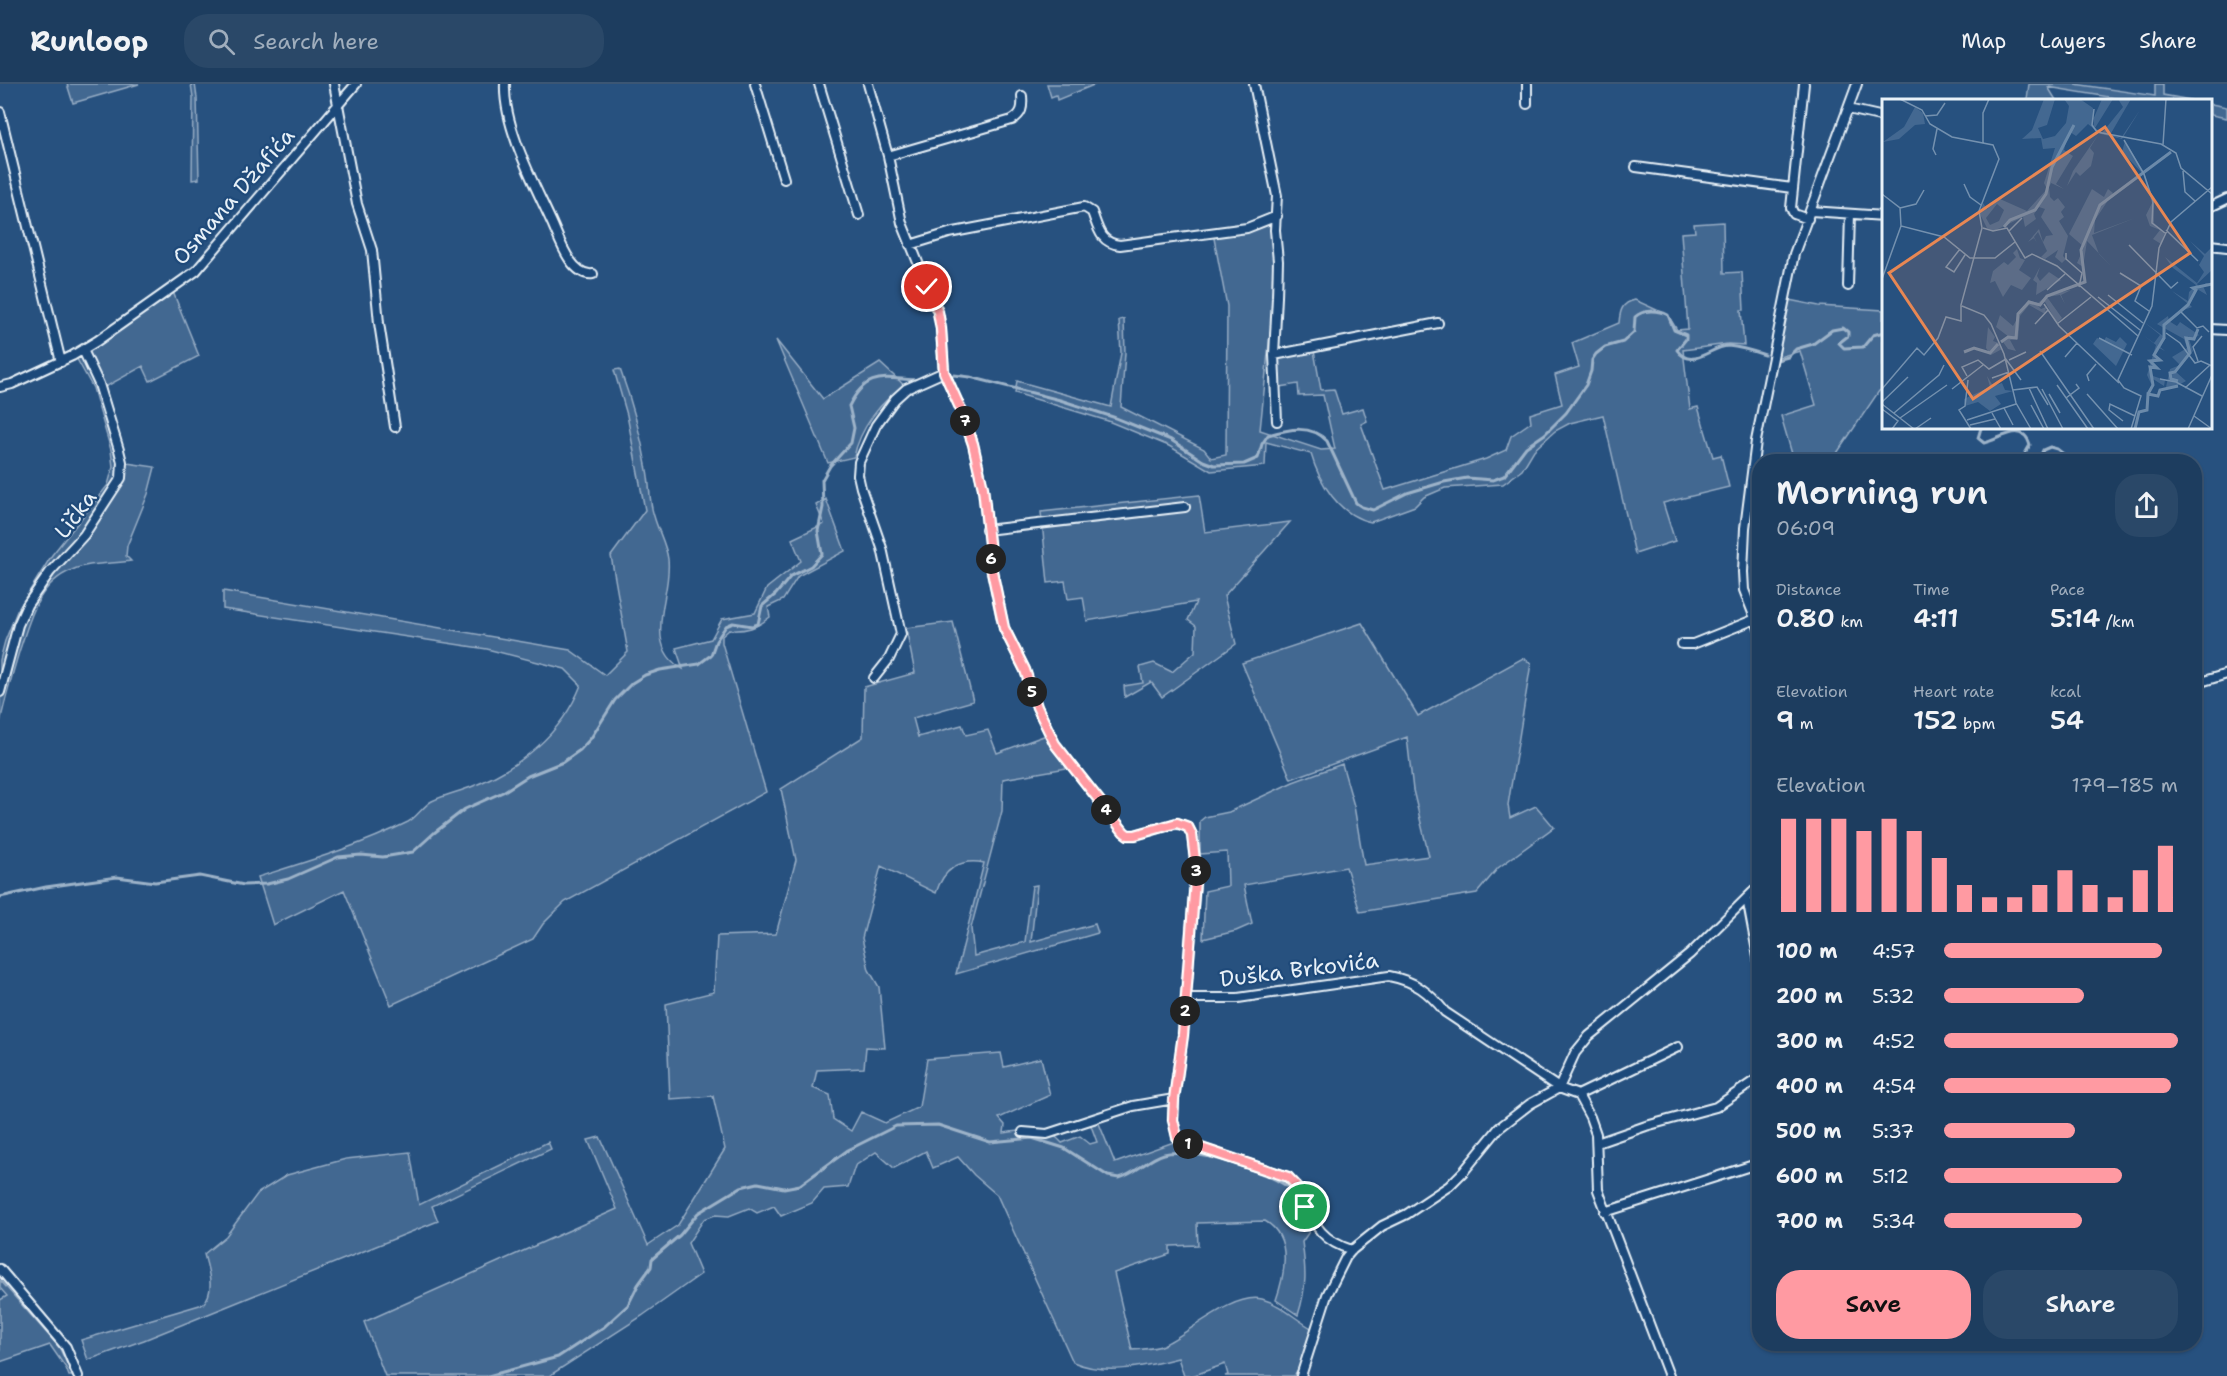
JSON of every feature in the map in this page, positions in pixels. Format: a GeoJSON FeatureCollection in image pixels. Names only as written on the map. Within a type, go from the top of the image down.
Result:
{"type":"FeatureCollection","features":[{"type":"Feature","properties":{"kind":"street"},"geometry":{"type":"LineString","coordinates":[[334,84],[357,204],[372,250],[379,323],[395,427]]}},
{"type":"Feature","properties":{"kind":"street","name":"Osmana Džafića"},"geometry":{"type":"LineString","coordinates":[[0,387],[12,384],[83,350],[158,299],[204,263],[356,84]]}},
{"type":"Feature","properties":{"kind":"street"},"geometry":{"type":"LineString","coordinates":[[505,84],[506,100],[514,132],[534,188],[568,257],[586,275],[593,274]]}},
{"type":"Feature","properties":{"kind":"street"},"geometry":{"type":"LineString","coordinates":[[755,84],[784,179]]}},
{"type":"Feature","properties":{"kind":"street"},"geometry":{"type":"LineString","coordinates":[[819,84],[859,215]]}},
{"type":"Feature","properties":{"kind":"street","name":"Duška Brkovića"},"geometry":{"type":"LineString","coordinates":[[868,84],[888,156],[902,223],[938,312],[944,372],[973,444],[983,488],[986,530],[1004,628],[1025,670],[1037,707],[1055,744],[1128,835],[1177,823],[1185,825],[1190,830],[1196,868],[1183,1035],[1174,1099],[1173,1120],[1177,1137],[1183,1142],[1288,1177],[1295,1184],[1314,1223],[1340,1247],[1352,1250]]}},
{"type":"Feature","properties":{"kind":"street"},"geometry":{"type":"LineString","coordinates":[[1254,84],[1277,196],[1275,230],[1278,261],[1274,356],[1277,421]]}},
{"type":"Feature","properties":{"kind":"street"},"geometry":{"type":"LineString","coordinates":[[1527,84],[1527,104]]}},
{"type":"Feature","properties":{"kind":"street"},"geometry":{"type":"LineString","coordinates":[[1804,84],[1792,188],[1792,212],[1809,215],[1882,216]]}},
{"type":"Feature","properties":{"kind":"street"},"geometry":{"type":"LineString","coordinates":[[1754,454],[1794,254],[1857,84]]}},
{"type":"Feature","properties":{"kind":"street"},"geometry":{"type":"LineString","coordinates":[[888,156],[1012,120],[1019,116],[1022,110],[1022,96]]}},
{"type":"Feature","properties":{"kind":"street"},"geometry":{"type":"LineString","coordinates":[[1848,108],[1882,116]]}},
{"type":"Feature","properties":{"kind":"street"},"geometry":{"type":"LineString","coordinates":[[0,112],[61,362]]}},
{"type":"Feature","properties":{"kind":"street"},"geometry":{"type":"LineString","coordinates":[[1636,167],[1792,188]]}},
{"type":"Feature","properties":{"kind":"street"},"geometry":{"type":"LineString","coordinates":[[2212,206],[2227,199]]}},
{"type":"Feature","properties":{"kind":"street"},"geometry":{"type":"LineString","coordinates":[[910,245],[949,233],[1082,207],[1087,207],[1092,212],[1104,240],[1120,245],[1247,228],[1277,216]]}},
{"type":"Feature","properties":{"kind":"street"},"geometry":{"type":"LineString","coordinates":[[1848,286],[1850,214]]}},
{"type":"Feature","properties":{"kind":"street"},"geometry":{"type":"LineString","coordinates":[[2212,245],[2227,247]]}},
{"type":"Feature","properties":{"kind":"street"},"geometry":{"type":"LineString","coordinates":[[1274,356],[1438,323]]}},
{"type":"Feature","properties":{"kind":"street"},"geometry":{"type":"LineString","coordinates":[[2212,328],[2227,330]]}},
{"type":"Feature","properties":{"kind":"street","name":"Lička"},"geometry":{"type":"LineString","coordinates":[[0,692],[11,648],[27,605],[50,572],[84,535],[121,478],[122,462],[119,450],[99,384],[83,350]]}},
{"type":"Feature","properties":{"kind":"street"},"geometry":{"type":"LineString","coordinates":[[874,678],[889,659],[901,634],[882,548],[861,488],[858,475],[859,462],[876,425],[895,399],[906,389],[944,372]]}},
{"type":"Feature","properties":{"kind":"street"},"geometry":{"type":"LineString","coordinates":[[1752,472],[1743,572],[1744,590],[1752,614]]}},
{"type":"Feature","properties":{"kind":"street"},"geometry":{"type":"LineString","coordinates":[[986,530],[1185,507]]}},
{"type":"Feature","properties":{"kind":"street"},"geometry":{"type":"LineString","coordinates":[[1682,644],[1693,644],[1752,621]]}},
{"type":"Feature","properties":{"kind":"street"},"geometry":{"type":"LineString","coordinates":[[2202,682],[2227,674]]}},
{"type":"Feature","properties":{"kind":"street"},"geometry":{"type":"LineString","coordinates":[[1301,1376],[1330,1288],[1352,1250],[1382,1226],[1407,1214],[1449,1186],[1464,1172],[1499,1128],[1530,1104],[1559,1088],[1575,1053],[1589,1036],[1690,954],[1752,893]]}},
{"type":"Feature","properties":{"kind":"street"},"geometry":{"type":"LineString","coordinates":[[1747,898],[1752,925]]}},
{"type":"Feature","properties":{"kind":"street","name":"Duška Brkovića"},"geometry":{"type":"LineString","coordinates":[[1186,998],[1238,998],[1389,976],[1407,980],[1431,994],[1444,1012],[1559,1088],[1578,1095]]}},
{"type":"Feature","properties":{"kind":"street"},"geometry":{"type":"LineString","coordinates":[[1670,1376],[1605,1212],[1598,1190],[1596,1134],[1578,1095],[1678,1047]]}},
{"type":"Feature","properties":{"kind":"street"},"geometry":{"type":"LineString","coordinates":[[1597,1143],[1646,1126],[1716,1107],[1752,1080]]}},
{"type":"Feature","properties":{"kind":"street"},"geometry":{"type":"LineString","coordinates":[[1023,1132],[1047,1134],[1133,1106],[1174,1099]]}},
{"type":"Feature","properties":{"kind":"street"},"geometry":{"type":"LineString","coordinates":[[1605,1212],[1752,1166]]}},
{"type":"Feature","properties":{"kind":"street"},"geometry":{"type":"LineString","coordinates":[[0,1269],[60,1338],[78,1376]]}},
{"type":"Feature","properties":{"kind":"shaded area"},"geometry":{"type":"Polygon","coordinates":[[[67,84],[139,84],[73,103],[67,84]]]}},
{"type":"Feature","properties":{"kind":"shaded area"},"geometry":{"type":"Polygon","coordinates":[[[191,84],[195,84],[197,98],[199,179],[192,180],[193,97],[191,84]]]}},
{"type":"Feature","properties":{"kind":"shaded area"},"geometry":{"type":"Polygon","coordinates":[[[1047,84],[1096,84],[1057,100],[1056,95],[1051,97],[1047,84]]]}},
{"type":"Feature","properties":{"kind":"shaded area"},"geometry":{"type":"Polygon","coordinates":[[[2029,84],[2075,84],[2155,96],[2155,84],[2163,84],[2163,95],[2185,99],[2121,99],[2048,87],[2055,99],[2027,99],[2029,84]]]}},
{"type":"Feature","properties":{"kind":"shaded area"},"geometry":{"type":"Polygon","coordinates":[[[2212,104],[2227,107],[2227,118],[2212,115],[2212,104]]]}},
{"type":"Feature","properties":{"kind":"shaded area"},"geometry":{"type":"Polygon","coordinates":[[[1274,220],[1276,276],[1260,430],[1321,450],[1335,449],[1323,395],[1299,396],[1298,384],[1280,387],[1278,360],[1280,355],[1313,345],[1321,390],[1334,389],[1342,414],[1363,408],[1367,421],[1361,424],[1385,490],[1486,459],[1506,450],[1511,436],[1531,422],[1530,414],[1562,404],[1555,375],[1579,367],[1572,343],[1619,323],[1621,311],[1627,303],[1635,300],[1668,315],[1677,330],[1688,329],[1681,233],[1695,232],[1694,224],[1723,222],[1724,273],[1742,272],[1744,310],[1741,310],[1744,345],[1728,344],[1683,350],[1690,409],[1698,407],[1713,457],[1721,455],[1729,487],[1663,503],[1675,541],[1635,554],[1603,415],[1570,423],[1555,431],[1534,450],[1522,470],[1503,484],[1445,488],[1424,497],[1415,506],[1371,522],[1349,513],[1332,496],[1319,476],[1311,454],[1266,442],[1265,466],[1211,471],[1169,446],[1108,421],[1015,393],[1017,381],[1111,407],[1121,353],[1119,320],[1124,319],[1125,353],[1121,407],[1204,449],[1211,458],[1226,455],[1227,306],[1213,233],[1274,220]]]}},
{"type":"Feature","properties":{"kind":"shaded area"},"geometry":{"type":"Polygon","coordinates":[[[168,286],[173,292],[199,356],[150,381],[143,366],[105,387],[127,463],[155,467],[148,494],[127,546],[126,556],[131,561],[79,567],[60,576],[50,584],[36,604],[27,628],[0,723],[0,660],[17,611],[52,555],[108,485],[113,467],[111,450],[93,388],[73,352],[168,286]]]}},
{"type":"Feature","properties":{"kind":"shaded area"},"geometry":{"type":"Polygon","coordinates":[[[1789,300],[1819,306],[1882,310],[1882,390],[1836,454],[1792,454],[1781,416],[1816,405],[1800,351],[1776,358],[1789,300]]]}},
{"type":"Feature","properties":{"kind":"shaded area"},"geometry":{"type":"Polygon","coordinates":[[[776,340],[823,399],[880,363],[906,387],[888,399],[872,416],[854,457],[828,463],[776,340]]]}},
{"type":"Feature","properties":{"kind":"shaded area"},"geometry":{"type":"Polygon","coordinates":[[[620,369],[642,444],[652,511],[667,553],[668,578],[661,617],[661,637],[665,652],[674,663],[683,669],[676,648],[711,639],[722,619],[755,613],[767,588],[801,561],[792,539],[824,524],[816,505],[826,499],[845,551],[798,576],[783,600],[768,607],[770,617],[765,621],[751,628],[729,630],[722,636],[722,643],[766,792],[565,902],[543,924],[533,939],[391,1005],[344,890],[273,925],[258,877],[390,831],[411,820],[432,801],[471,787],[506,770],[551,734],[573,703],[581,685],[565,669],[487,649],[223,609],[223,591],[570,650],[605,675],[628,652],[611,556],[645,510],[627,415],[614,370],[620,369]]]}},
{"type":"Feature","properties":{"kind":"shaded area"},"geometry":{"type":"Polygon","coordinates":[[[1199,495],[1205,532],[1290,522],[1224,596],[1236,644],[1162,697],[1151,682],[1125,697],[1124,686],[1143,683],[1140,667],[1154,663],[1172,672],[1195,652],[1196,626],[1188,620],[1196,602],[1087,621],[1083,597],[1068,599],[1065,581],[1048,583],[1041,512],[1199,495]]]}},
{"type":"Feature","properties":{"kind":"shaded area"},"geometry":{"type":"Polygon","coordinates":[[[953,622],[973,701],[913,718],[918,737],[962,725],[966,735],[988,730],[997,753],[1052,733],[1078,766],[1003,779],[1002,811],[971,928],[974,956],[1025,942],[1032,886],[1037,885],[1031,942],[1095,924],[1098,933],[956,974],[984,863],[967,862],[953,868],[943,878],[936,893],[881,866],[862,938],[869,970],[879,987],[885,1048],[866,1047],[864,1068],[817,1070],[813,1088],[830,1095],[833,1119],[851,1131],[861,1112],[885,1123],[919,1107],[927,1059],[1001,1053],[1004,1067],[1041,1058],[1050,1095],[999,1118],[1005,1125],[1004,1133],[1035,1130],[1049,1133],[1062,1143],[1080,1136],[1090,1144],[1097,1142],[1090,1123],[1098,1121],[1115,1163],[1182,1139],[1281,1169],[1289,1174],[1315,1223],[1302,1242],[1305,1278],[1298,1315],[1276,1300],[1284,1268],[1283,1246],[1280,1236],[1265,1221],[1197,1223],[1198,1245],[1170,1246],[1170,1254],[1114,1273],[1132,1350],[1160,1346],[1211,1315],[1238,1302],[1262,1299],[1276,1305],[1313,1329],[1301,1364],[1294,1376],[1225,1376],[1228,1375],[1225,1364],[1192,1376],[1184,1376],[1178,1358],[1124,1369],[1098,1369],[1073,1362],[997,1195],[958,1157],[933,1168],[926,1151],[894,1168],[876,1152],[855,1166],[848,1187],[824,1189],[812,1203],[781,1216],[774,1206],[757,1213],[749,1208],[729,1216],[715,1215],[704,1219],[688,1243],[701,1274],[642,1316],[549,1376],[385,1376],[364,1322],[617,1209],[588,1140],[600,1137],[648,1245],[678,1225],[725,1149],[713,1096],[670,1099],[666,1004],[714,992],[717,936],[776,934],[796,860],[781,789],[863,737],[864,687],[915,673],[906,628],[953,622]]]}},
{"type":"Feature","properties":{"kind":"shaded area"},"geometry":{"type":"Polygon","coordinates":[[[1362,623],[1418,716],[1523,658],[1531,663],[1508,805],[1510,818],[1536,806],[1554,827],[1498,868],[1477,893],[1360,912],[1346,867],[1244,885],[1252,924],[1236,931],[1203,939],[1205,891],[1228,886],[1227,852],[1200,854],[1200,821],[1205,817],[1229,812],[1293,782],[1342,764],[1354,806],[1364,865],[1429,856],[1413,790],[1407,737],[1291,779],[1242,663],[1362,623]]]}},
{"type":"Feature","properties":{"kind":"shaded area"},"geometry":{"type":"Polygon","coordinates":[[[548,1142],[551,1149],[432,1206],[438,1221],[144,1340],[88,1360],[81,1340],[203,1304],[210,1287],[204,1254],[226,1236],[258,1193],[287,1175],[346,1159],[410,1152],[419,1205],[548,1142]]]}},
{"type":"Feature","properties":{"kind":"shaded area"},"geometry":{"type":"Polygon","coordinates":[[[0,1280],[59,1347],[73,1376],[69,1376],[50,1345],[0,1362],[0,1300],[7,1296],[0,1288],[0,1280]]]}},
{"type":"Feature","properties":{"kind":"waterway"},"geometry":{"type":"LineString","coordinates":[[934,380],[954,375],[970,377],[1060,400],[1113,417],[1171,440],[1203,461],[1214,465],[1244,464],[1258,458],[1262,444],[1268,435],[1299,429],[1314,432],[1327,441],[1356,503],[1373,510],[1407,493],[1444,482],[1467,478],[1493,480],[1504,476],[1526,447],[1545,434],[1566,413],[1586,385],[1592,360],[1596,354],[1605,347],[1623,342],[1634,332],[1635,317],[1638,314],[1655,311],[1668,315],[1674,330],[1686,335],[1686,339],[1677,350],[1689,358],[1702,356],[1728,346],[1765,355]]}},
{"type":"Feature","properties":{"kind":"waterway"},"geometry":{"type":"LineString","coordinates":[[1777,360],[1788,357],[1796,349],[1813,344],[1832,330],[1843,328],[1848,332],[1848,336],[1839,343],[1844,348],[1863,347],[1873,335],[1882,333]]}},
{"type":"Feature","properties":{"kind":"waterway"},"geometry":{"type":"LineString","coordinates":[[0,897],[46,887],[117,877],[155,882],[200,876],[244,885],[267,884],[288,879],[338,857],[361,855],[383,857],[413,852],[465,809],[503,792],[528,776],[563,762],[580,750],[591,738],[615,700],[632,683],[660,670],[699,664],[711,655],[716,641],[726,626],[733,623],[752,626],[758,624],[762,606],[791,576],[811,566],[822,554],[818,531],[823,507],[822,480],[830,466],[851,443],[854,428],[849,406],[856,394],[871,381],[880,379],[922,380]]}},
{"type":"Feature","properties":{"kind":"waterway"},"geometry":{"type":"LineString","coordinates":[[1981,429],[1978,438],[1984,443],[2016,432],[2022,433],[2027,437],[2030,445],[2025,454]]}},
{"type":"Feature","properties":{"kind":"waterway"},"geometry":{"type":"LineString","coordinates":[[2041,454],[2043,450],[2050,447],[2063,454]]}},
{"type":"Feature","properties":{"kind":"waterway"},"geometry":{"type":"LineString","coordinates":[[488,1376],[558,1357],[604,1327],[628,1305],[638,1285],[651,1267],[652,1259],[680,1235],[698,1213],[741,1187],[758,1183],[784,1188],[800,1185],[848,1150],[896,1126],[938,1125],[990,1142],[1032,1138],[1064,1148],[1108,1176],[1119,1178],[1164,1154],[1211,1157],[1250,1169],[1282,1183],[1294,1192],[1304,1210]]}},
{"type":"Feature","properties":{"kind":"route"},"geometry":{"type":"LineString","coordinates":[[927,287],[938,312],[944,372],[973,444],[983,488],[992,571],[1004,628],[1025,670],[1046,729],[1055,744],[1128,835],[1181,823],[1188,827],[1192,835],[1196,868],[1183,1035],[1174,1099],[1173,1120],[1177,1137],[1183,1142],[1281,1173],[1295,1184],[1305,1207]]}}]}
